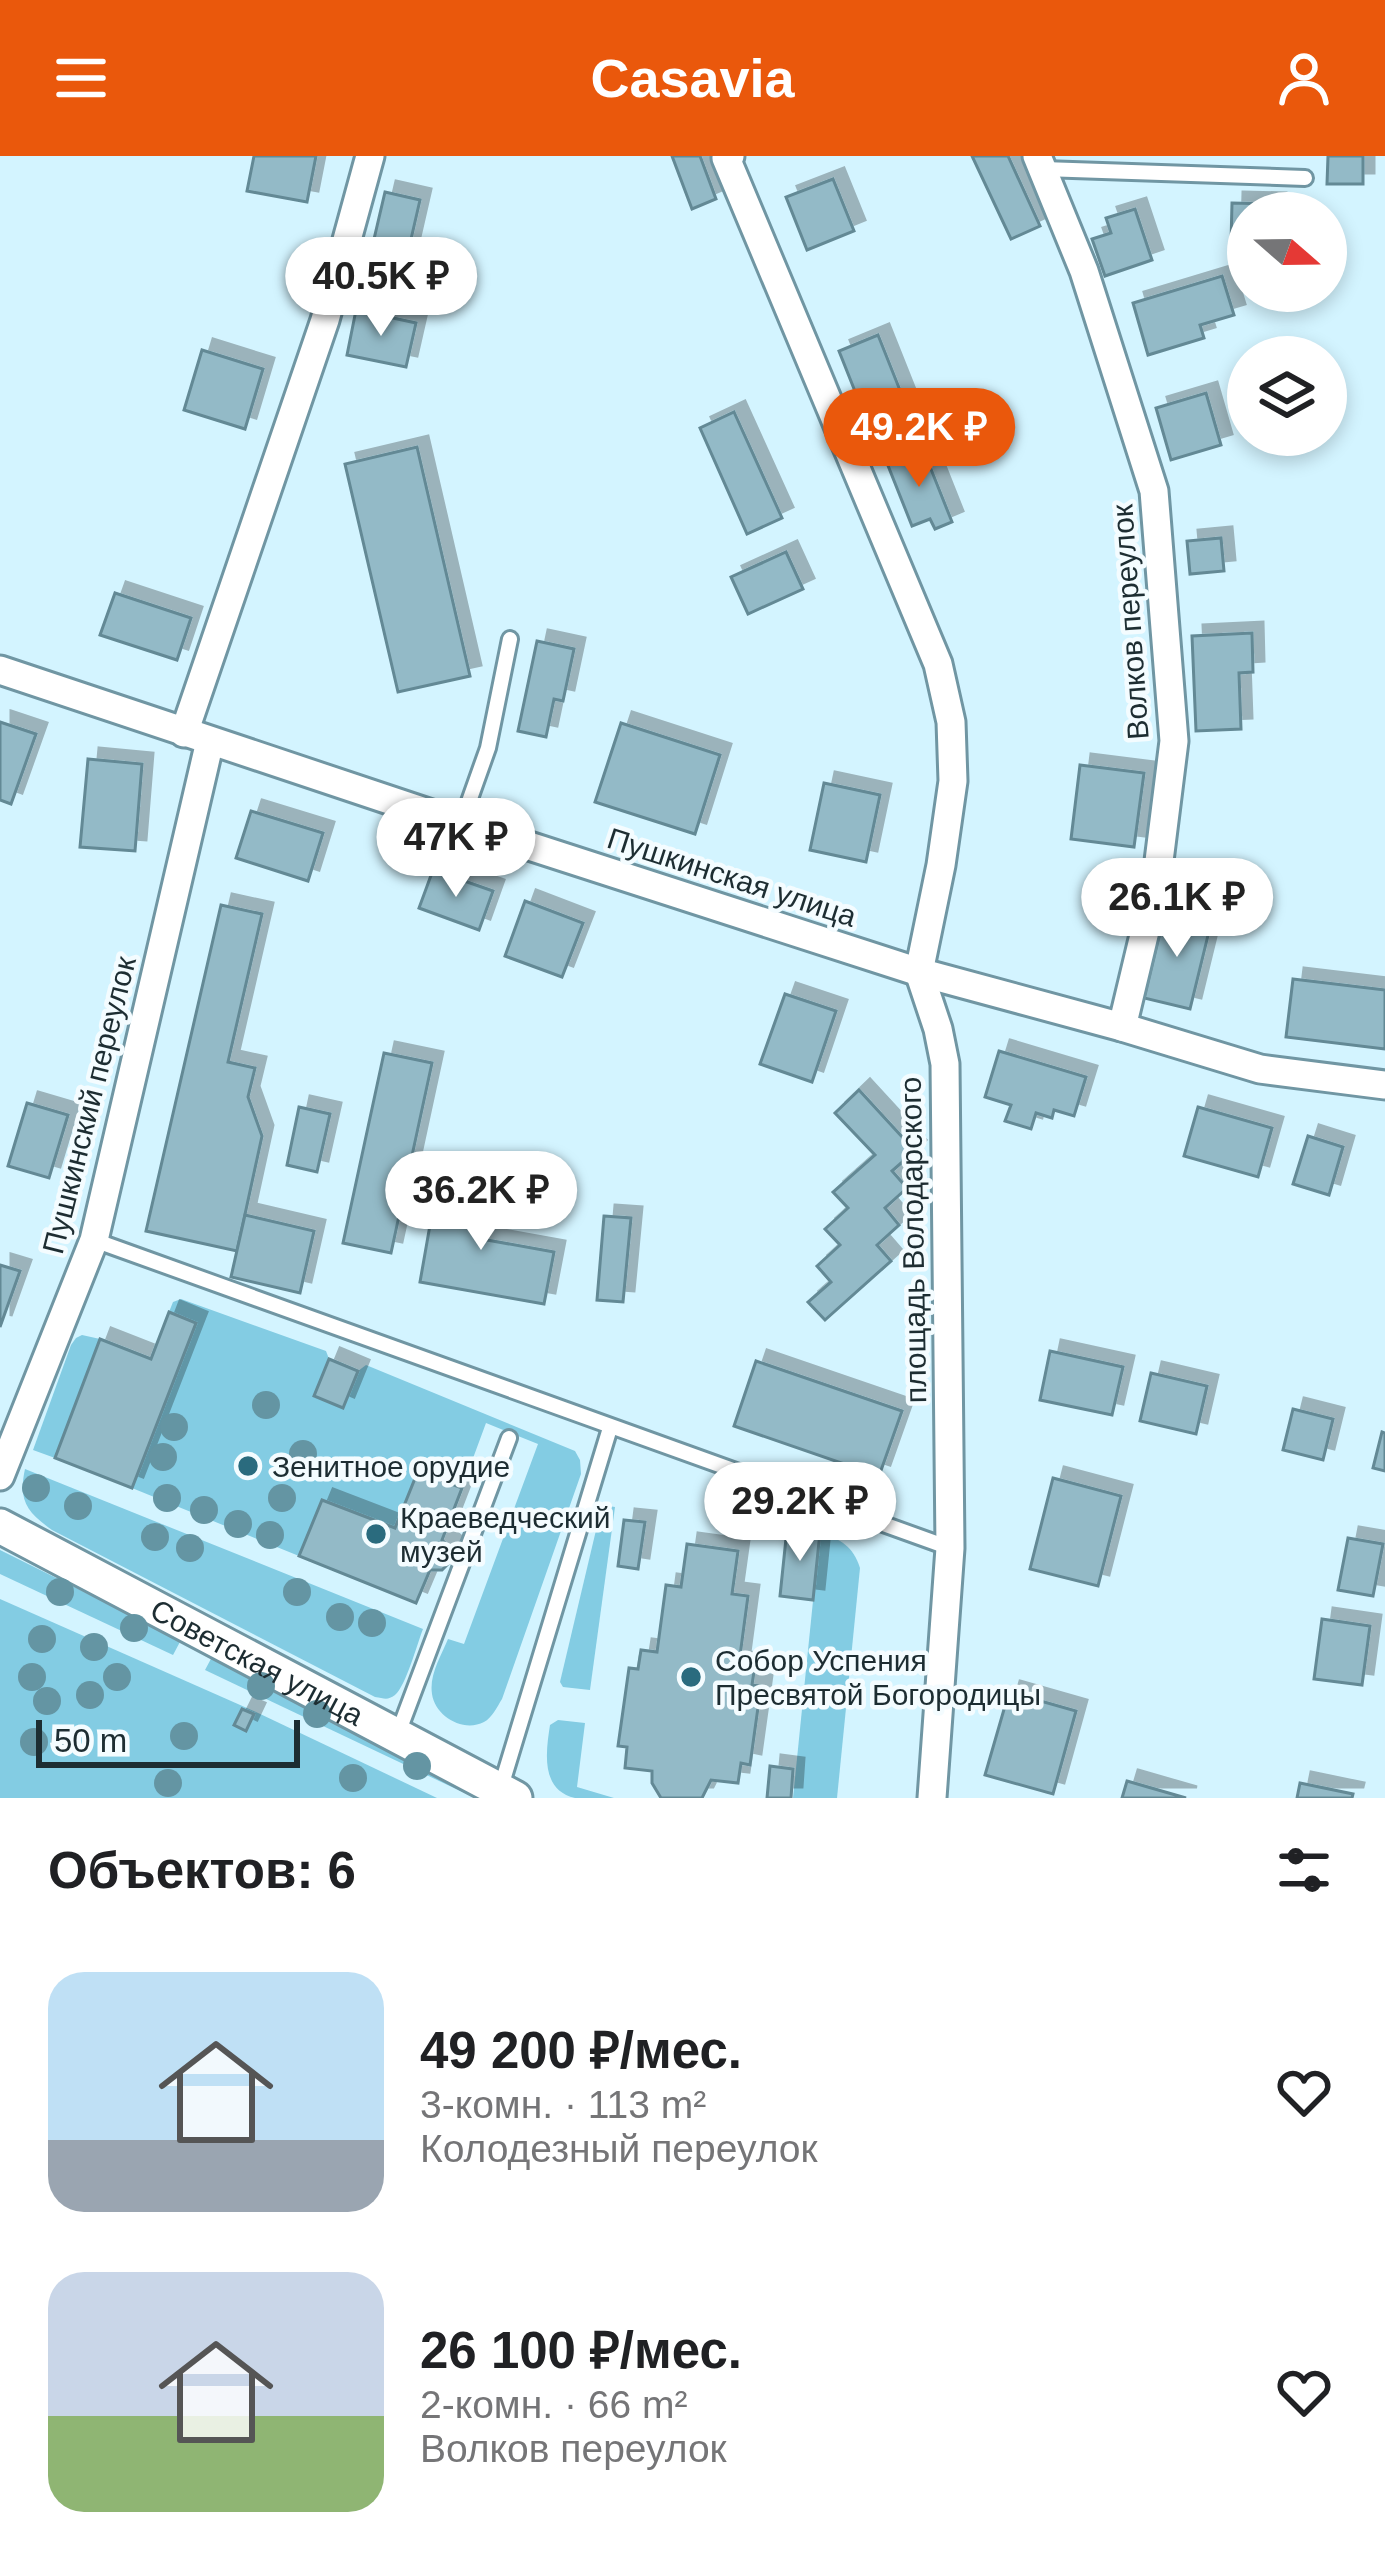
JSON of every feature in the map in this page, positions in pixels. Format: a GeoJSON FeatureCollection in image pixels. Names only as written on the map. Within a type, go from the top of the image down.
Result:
{"type":"FeatureCollection","features":[{"type":"Feature","properties":{"kind":"street","name":"Пушкинский переулок"},"geometry":{"type":"LineString","coordinates":[[0,1476],[94,1240],[197,737],[325,320],[370,156]]}},
{"type":"Feature","properties":{"kind":"street"},"geometry":{"type":"LineString","coordinates":[[730,156],[726,158],[938,664],[947,702],[953,781],[919,972]]}},
{"type":"Feature","properties":{"kind":"street","name":"Волков переулок"},"geometry":{"type":"LineString","coordinates":[[1040,162],[1084,271],[1154,491],[1174,741],[1156,885],[1122,1027]]}},
{"type":"Feature","properties":{"kind":"street","name":"Пушкинская улица"},"geometry":{"type":"LineString","coordinates":[[0,670],[919,972],[1260,1069],[1385,1085]]}},
{"type":"Feature","properties":{"kind":"street","name":"площадь Володарского"},"geometry":{"type":"LineString","coordinates":[[919,972],[945,1064],[950,1548],[932,1798]]}},
{"type":"Feature","properties":{"kind":"street","name":"Советская улица"},"geometry":{"type":"LineString","coordinates":[[0,1526],[508,1794]]}},
{"type":"Feature","properties":{"kind":"lane"},"geometry":{"type":"LineString","coordinates":[[1040,162],[1305,178]]}},
{"type":"Feature","properties":{"kind":"lane"},"geometry":{"type":"LineString","coordinates":[[461,824],[488,748],[510,639]]}},
{"type":"Feature","properties":{"kind":"lane"},"geometry":{"type":"LineString","coordinates":[[94,1240],[950,1548]]}},
{"type":"Feature","properties":{"kind":"lane"},"geometry":{"type":"LineString","coordinates":[[508,1794],[610,1428]]}},
{"type":"Feature","properties":{"kind":"lane"},"geometry":{"type":"LineString","coordinates":[[398,1736],[509,1438]]}},
{"type":"Feature","properties":{"kind":"shaded area"},"geometry":{"type":"Polygon","coordinates":[[[181,1299],[326,1351],[329,1359],[314,1397],[343,1408],[358,1371],[366,1365],[575,1451],[581,1474],[502,1699],[487,1720],[467,1725],[444,1715],[434,1702],[432,1680],[448,1639],[464,1644],[538,1444],[486,1423],[462,1488],[418,1471],[395,1528],[322,1500],[299,1556],[132,1488],[196,1324],[169,1312],[173,1302],[181,1299]]]}},
{"type":"Feature","properties":{"kind":"shaded area"},"geometry":{"type":"Polygon","coordinates":[[[82,1335],[100,1339],[55,1458],[33,1450],[71,1345],[82,1335]]]}},
{"type":"Feature","properties":{"kind":"shaded area"},"geometry":{"type":"Polygon","coordinates":[[[25,1469],[423,1629],[399,1690],[390,1698],[375,1697],[52,1530],[26,1505],[25,1469]]]}},
{"type":"Feature","properties":{"kind":"shaded area"},"geometry":{"type":"Polygon","coordinates":[[[602,1505],[615,1507],[590,1690],[563,1687],[560,1682],[602,1505]]]}},
{"type":"Feature","properties":{"kind":"shaded area"},"geometry":{"type":"Polygon","coordinates":[[[820,1532],[845,1545],[860,1568],[837,1798],[793,1798],[820,1532]]]}},
{"type":"Feature","properties":{"kind":"shaded area"},"geometry":{"type":"Polygon","coordinates":[[[0,1550],[181,1640],[173,1655],[0,1574],[0,1550]]]}},
{"type":"Feature","properties":{"kind":"shaded area"},"geometry":{"type":"Polygon","coordinates":[[[0,1599],[256,1712],[437,1798],[0,1798],[0,1599]]]}},
{"type":"Feature","properties":{"kind":"shaded area"},"geometry":{"type":"Polygon","coordinates":[[[213,1655],[493,1798],[475,1798],[205,1670],[213,1655]]]}},
{"type":"Feature","properties":{"kind":"shaded area"},"geometry":{"type":"Polygon","coordinates":[[[558,1720],[585,1723],[577,1787],[614,1798],[575,1798],[556,1787],[547,1757],[550,1725],[558,1720]]]}},
{"type":"Feature","properties":{"kind":"building"},"geometry":{"type":"Polygon","coordinates":[[[254,156],[316,156],[307,202],[247,191],[254,156]]]}},
{"type":"Feature","properties":{"kind":"building"},"geometry":{"type":"Polygon","coordinates":[[[672,156],[700,156],[716,199],[692,209],[672,156]]]}},
{"type":"Feature","properties":{"kind":"building"},"geometry":{"type":"Polygon","coordinates":[[[972,156],[1008,156],[1040,226],[1011,239],[972,156]]]}},
{"type":"Feature","properties":{"kind":"building"},"geometry":{"type":"Polygon","coordinates":[[[1328,156],[1363,156],[1363,184],[1327,184],[1328,156]]]}},
{"type":"Feature","properties":{"kind":"building"},"geometry":{"type":"Polygon","coordinates":[[[833,179],[854,231],[807,250],[786,197],[833,179]]]}},
{"type":"Feature","properties":{"kind":"building"},"geometry":{"type":"Polygon","coordinates":[[[385,192],[420,200],[406,261],[371,252],[385,192]]]}},
{"type":"Feature","properties":{"kind":"building"},"geometry":{"type":"Polygon","coordinates":[[[1135,209],[1152,260],[1105,276],[1092,239],[1111,233],[1106,218],[1135,209]]]}},
{"type":"Feature","properties":{"kind":"building"},"geometry":{"type":"Polygon","coordinates":[[[1222,276],[1227,312],[1234,315],[1200,325],[1204,338],[1148,355],[1133,303],[1222,276]]]}},
{"type":"Feature","properties":{"kind":"building"},"geometry":{"type":"Polygon","coordinates":[[[356,310],[416,323],[406,367],[347,355],[356,310]]]}},
{"type":"Feature","properties":{"kind":"building"},"geometry":{"type":"Polygon","coordinates":[[[878,335],[909,413],[870,429],[839,351],[878,335]]]}},
{"type":"Feature","properties":{"kind":"building"},"geometry":{"type":"Polygon","coordinates":[[[202,350],[263,369],[245,429],[184,410],[202,350]]]}},
{"type":"Feature","properties":{"kind":"building"},"geometry":{"type":"Polygon","coordinates":[[[1206,393],[1221,445],[1171,460],[1156,408],[1206,393]]]}},
{"type":"Feature","properties":{"kind":"building"},"geometry":{"type":"Polygon","coordinates":[[[734,412],[782,518],[747,534],[700,428],[734,412]]]}},
{"type":"Feature","properties":{"kind":"building"},"geometry":{"type":"Polygon","coordinates":[[[417,447],[470,676],[398,692],[345,464],[417,447]]]}},
{"type":"Feature","properties":{"kind":"building"},"geometry":{"type":"Polygon","coordinates":[[[923,449],[952,522],[935,529],[930,519],[912,526],[887,463],[923,449]]]}},
{"type":"Feature","properties":{"kind":"building"},"geometry":{"type":"Polygon","coordinates":[[[1221,538],[1224,571],[1190,574],[1187,541],[1221,538]]]}},
{"type":"Feature","properties":{"kind":"building"},"geometry":{"type":"Polygon","coordinates":[[[786,552],[803,589],[748,614],[731,577],[786,552]]]}},
{"type":"Feature","properties":{"kind":"building"},"geometry":{"type":"Polygon","coordinates":[[[115,593],[191,618],[177,660],[100,635],[115,593]]]}},
{"type":"Feature","properties":{"kind":"building"},"geometry":{"type":"Polygon","coordinates":[[[1252,633],[1253,672],[1239,673],[1241,729],[1196,731],[1192,636],[1252,633]]]}},
{"type":"Feature","properties":{"kind":"building"},"geometry":{"type":"Polygon","coordinates":[[[537,641],[574,649],[563,701],[554,699],[546,737],[518,731],[537,641]]]}},
{"type":"Feature","properties":{"kind":"building"},"geometry":{"type":"Polygon","coordinates":[[[0,722],[36,734],[11,804],[0,800],[0,722]]]}},
{"type":"Feature","properties":{"kind":"building"},"geometry":{"type":"Polygon","coordinates":[[[621,723],[720,755],[695,834],[595,802],[621,723]]]}},
{"type":"Feature","properties":{"kind":"building"},"geometry":{"type":"Polygon","coordinates":[[[88,759],[142,764],[135,851],[80,847],[88,759]]]}},
{"type":"Feature","properties":{"kind":"building"},"geometry":{"type":"Polygon","coordinates":[[[1080,765],[1144,773],[1134,847],[1071,839],[1080,765]]]}},
{"type":"Feature","properties":{"kind":"building"},"geometry":{"type":"Polygon","coordinates":[[[824,783],[880,795],[866,862],[810,850],[824,783]]]}},
{"type":"Feature","properties":{"kind":"building"},"geometry":{"type":"Polygon","coordinates":[[[251,811],[323,833],[308,881],[236,858],[251,811]]]}},
{"type":"Feature","properties":{"kind":"building"},"geometry":{"type":"Polygon","coordinates":[[[433,870],[493,891],[479,930],[419,908],[433,870]]]}},
{"type":"Feature","properties":{"kind":"building"},"geometry":{"type":"Polygon","coordinates":[[[525,901],[583,923],[562,977],[505,956],[525,901]]]}},
{"type":"Feature","properties":{"kind":"building"},"geometry":{"type":"Polygon","coordinates":[[[221,905],[262,914],[228,1062],[255,1068],[248,1097],[262,1136],[237,1251],[146,1231],[221,905]]]}},
{"type":"Feature","properties":{"kind":"building"},"geometry":{"type":"Polygon","coordinates":[[[1165,911],[1211,923],[1190,1009],[1144,998],[1165,911]]]}},
{"type":"Feature","properties":{"kind":"building"},"geometry":{"type":"Polygon","coordinates":[[[1293,979],[1385,990],[1385,1049],[1286,1037],[1293,979]]]}},
{"type":"Feature","properties":{"kind":"building"},"geometry":{"type":"Polygon","coordinates":[[[785,994],[836,1011],[812,1082],[760,1064],[785,994]]]}},
{"type":"Feature","properties":{"kind":"building"},"geometry":{"type":"Polygon","coordinates":[[[999,1051],[1086,1077],[1074,1116],[1054,1110],[1052,1118],[1036,1113],[1031,1129],[1005,1121],[1011,1105],[985,1097],[999,1051]]]}},
{"type":"Feature","properties":{"kind":"building"},"geometry":{"type":"Polygon","coordinates":[[[384,1053],[432,1063],[391,1253],[343,1243],[384,1053]]]}},
{"type":"Feature","properties":{"kind":"building"},"geometry":{"type":"Polygon","coordinates":[[[859,1090],[915,1151],[892,1171],[907,1188],[885,1208],[899,1225],[877,1245],[891,1261],[825,1320],[808,1302],[831,1282],[817,1266],[840,1245],[825,1229],[848,1208],[833,1192],[875,1155],[835,1113],[859,1090]]]}},
{"type":"Feature","properties":{"kind":"building"},"geometry":{"type":"Polygon","coordinates":[[[27,1103],[68,1115],[49,1178],[8,1166],[27,1103]]]}},
{"type":"Feature","properties":{"kind":"building"},"geometry":{"type":"Polygon","coordinates":[[[299,1107],[330,1114],[317,1172],[287,1165],[299,1107]]]}},
{"type":"Feature","properties":{"kind":"building"},"geometry":{"type":"Polygon","coordinates":[[[1198,1107],[1272,1128],[1258,1177],[1184,1156],[1198,1107]]]}},
{"type":"Feature","properties":{"kind":"building"},"geometry":{"type":"Polygon","coordinates":[[[1308,1136],[1343,1147],[1329,1195],[1293,1184],[1308,1136]]]}},
{"type":"Feature","properties":{"kind":"building"},"geometry":{"type":"Polygon","coordinates":[[[461,1171],[487,1175],[476,1238],[554,1252],[544,1304],[420,1282],[433,1208],[454,1212],[461,1171]]]}},
{"type":"Feature","properties":{"kind":"building"},"geometry":{"type":"Polygon","coordinates":[[[245,1215],[314,1231],[300,1293],[231,1277],[245,1215]]]}},
{"type":"Feature","properties":{"kind":"building"},"geometry":{"type":"Polygon","coordinates":[[[604,1216],[631,1218],[623,1302],[597,1300],[604,1216]]]}},
{"type":"Feature","properties":{"kind":"building"},"geometry":{"type":"Polygon","coordinates":[[[0,1265],[20,1271],[0,1327],[0,1265]]]}},
{"type":"Feature","properties":{"kind":"building"},"geometry":{"type":"Polygon","coordinates":[[[169,1312],[196,1323],[132,1488],[55,1458],[100,1339],[151,1359],[169,1312]]]}},
{"type":"Feature","properties":{"kind":"building"},"geometry":{"type":"Polygon","coordinates":[[[1050,1351],[1123,1367],[1112,1415],[1040,1400],[1050,1351]]]}},
{"type":"Feature","properties":{"kind":"building"},"geometry":{"type":"Polygon","coordinates":[[[329,1359],[358,1371],[343,1408],[314,1396],[329,1359]]]}},
{"type":"Feature","properties":{"kind":"building"},"geometry":{"type":"Polygon","coordinates":[[[756,1361],[902,1411],[879,1476],[734,1426],[756,1361]]]}},
{"type":"Feature","properties":{"kind":"building"},"geometry":{"type":"Polygon","coordinates":[[[1151,1373],[1207,1386],[1196,1434],[1140,1421],[1151,1373]]]}},
{"type":"Feature","properties":{"kind":"building"},"geometry":{"type":"Polygon","coordinates":[[[1293,1409],[1333,1419],[1323,1460],[1283,1450],[1293,1409]]]}},
{"type":"Feature","properties":{"kind":"building"},"geometry":{"type":"Polygon","coordinates":[[[1385,1433],[1385,1471],[1373,1468],[1385,1433]]]}},
{"type":"Feature","properties":{"kind":"building","name":"Краеведческий музей"},"geometry":{"type":"Polygon","coordinates":[[[418,1471],[462,1488],[442,1540],[451,1548],[451,1561],[442,1570],[430,1570],[416,1603],[299,1556],[322,1500],[395,1528],[418,1471]]]}},
{"type":"Feature","properties":{"kind":"building"},"geometry":{"type":"Polygon","coordinates":[[[1053,1478],[1121,1496],[1098,1586],[1030,1569],[1053,1478]]]}},
{"type":"Feature","properties":{"kind":"building"},"geometry":{"type":"Polygon","coordinates":[[[624,1520],[645,1522],[638,1569],[618,1566],[624,1520]]]}},
{"type":"Feature","properties":{"kind":"building"},"geometry":{"type":"Polygon","coordinates":[[[787,1529],[820,1532],[813,1600],[780,1596],[787,1529]]]}},
{"type":"Feature","properties":{"kind":"building"},"geometry":{"type":"Polygon","coordinates":[[[1348,1538],[1383,1544],[1373,1596],[1338,1590],[1348,1538]]]}},
{"type":"Feature","properties":{"kind":"building","name":"Собор Успения Пресвятой Богородицы"},"geometry":{"type":"Polygon","coordinates":[[[687,1544],[738,1551],[732,1594],[748,1596],[739,1663],[755,1665],[752,1685],[761,1686],[750,1765],[741,1763],[738,1783],[711,1780],[702,1798],[661,1798],[652,1783],[652,1771],[625,1768],[627,1747],[618,1746],[629,1668],[638,1669],[641,1650],[657,1652],[666,1585],[681,1587],[687,1544]]]}},
{"type":"Feature","properties":{"kind":"building"},"geometry":{"type":"Polygon","coordinates":[[[1322,1619],[1370,1626],[1362,1685],[1314,1679],[1322,1619]]]}},
{"type":"Feature","properties":{"kind":"building"},"geometry":{"type":"Polygon","coordinates":[[[1009,1692],[1076,1711],[1053,1794],[985,1775],[1009,1692]]]}},
{"type":"Feature","properties":{"kind":"building"},"geometry":{"type":"Polygon","coordinates":[[[242,1709],[254,1714],[246,1731],[234,1725],[242,1709]]]}},
{"type":"Feature","properties":{"kind":"building"},"geometry":{"type":"Polygon","coordinates":[[[770,1766],[793,1769],[791,1798],[767,1798],[770,1766]]]}},
{"type":"Feature","properties":{"kind":"building"},"geometry":{"type":"Polygon","coordinates":[[[1127,1781],[1186,1798],[1122,1798],[1127,1781]]]}},
{"type":"Feature","properties":{"kind":"building"},"geometry":{"type":"Polygon","coordinates":[[[1300,1783],[1353,1794],[1352,1798],[1297,1798],[1300,1783]]]}},
{"type":"Feature","properties":{"kind":"place","name":"Зенитное орудие"},"geometry":{"type":"Point","coordinates":[248,1466]}},
{"type":"Feature","properties":{"kind":"place","name":"Краеведческий музей"},"geometry":{"type":"Point","coordinates":[376,1534]}},
{"type":"Feature","properties":{"kind":"place","name":"Собор Успения Пресвятой Богородицы"},"geometry":{"type":"Point","coordinates":[691,1677]}}]}
